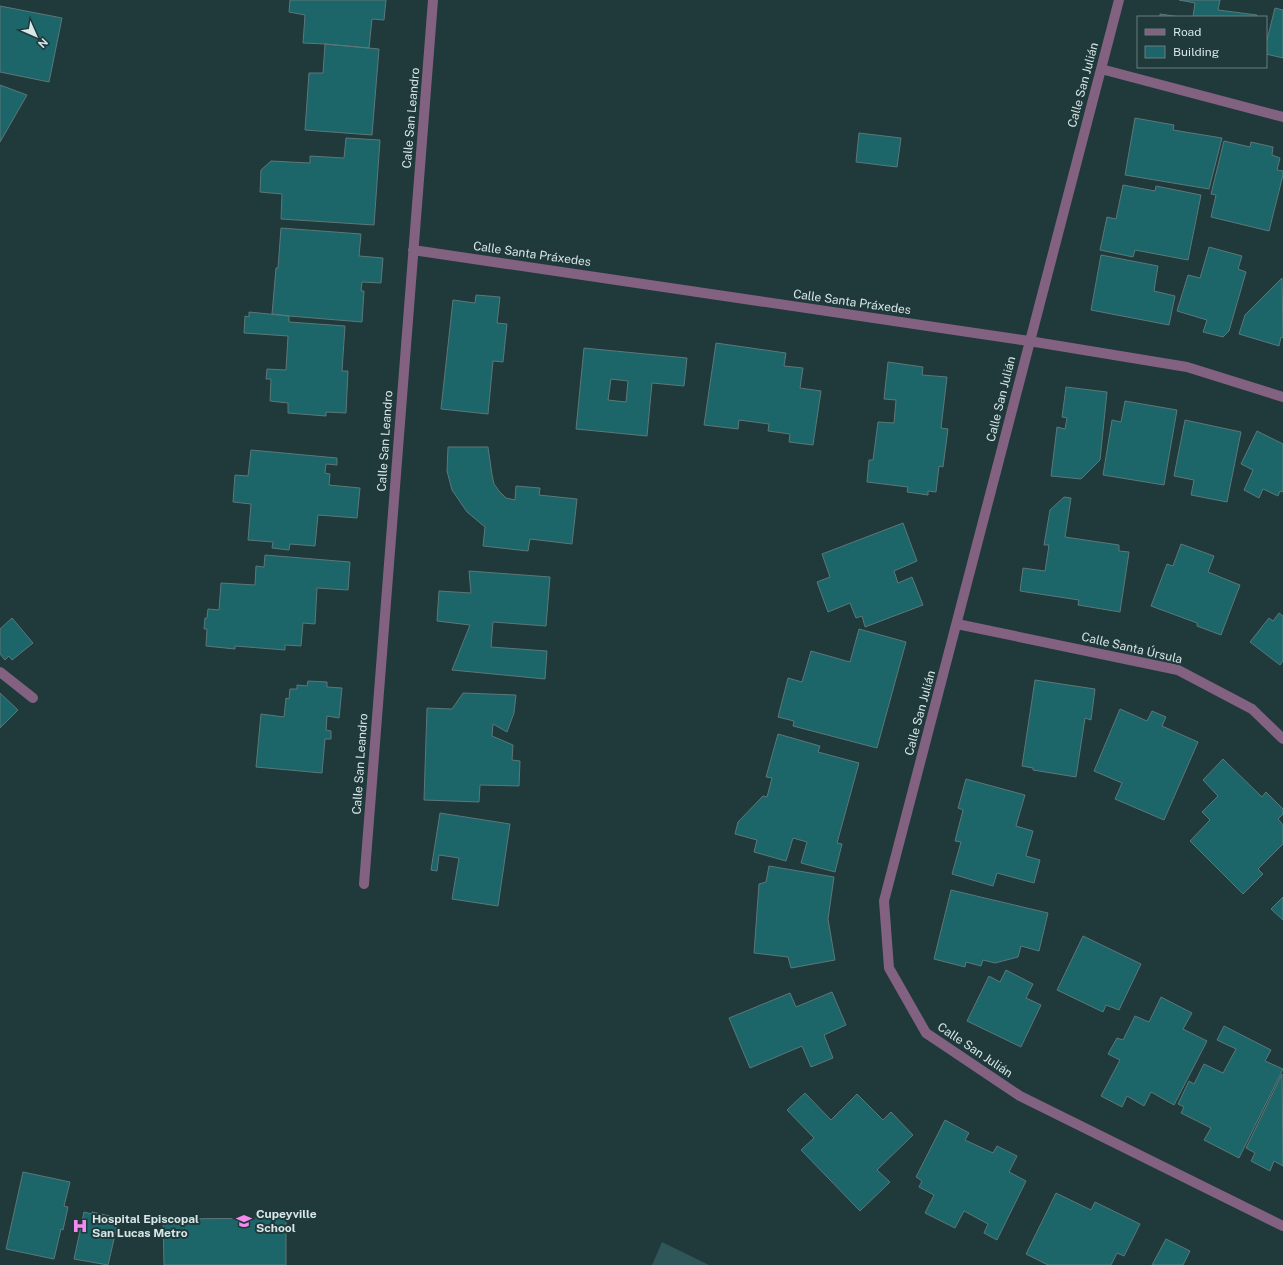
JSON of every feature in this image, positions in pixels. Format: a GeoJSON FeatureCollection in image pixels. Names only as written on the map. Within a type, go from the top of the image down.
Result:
{"type":"FeatureCollection","features":[{"type":"Feature","properties":{"kind":"street","name":"Calle San Leandro"},"geometry":{"type":"LineString","coordinates":[[364,884],[433,0]]}},
{"type":"Feature","properties":{"kind":"street","name":"Calle San Julián"},"geometry":{"type":"LineString","coordinates":[[1120,0],[884,901],[889,968],[926,1033],[1020,1096],[1283,1226]]}},
{"type":"Feature","properties":{"kind":"street"},"geometry":{"type":"LineString","coordinates":[[1101,69],[1283,117]]}},
{"type":"Feature","properties":{"kind":"street","name":"Calle Santa Práxedes"},"geometry":{"type":"LineString","coordinates":[[414,250],[1030,341],[1187,368],[1283,397]]}},
{"type":"Feature","properties":{"kind":"street","name":"Calle Santa Úrsula"},"geometry":{"type":"LineString","coordinates":[[957,624],[1178,670],[1252,709],[1283,739]]}},
{"type":"Feature","properties":{"kind":"street"},"geometry":{"type":"LineString","coordinates":[[0,672],[33,698]]}},
{"type":"Feature","properties":{"kind":"shaded area"},"geometry":{"type":"Polygon","coordinates":[[[662,1242],[709,1265],[652,1265],[662,1242]]]}},
{"type":"Feature","properties":{"kind":"building"},"geometry":{"type":"Polygon","coordinates":[[[290,0],[386,0],[384,20],[372,19],[369,48],[303,43],[305,15],[289,12],[290,0]]]}},
{"type":"Feature","properties":{"kind":"building"},"geometry":{"type":"Polygon","coordinates":[[[1179,0],[1220,0],[1218,10],[1257,16],[1193,16],[1195,3],[1179,0]]]}},
{"type":"Feature","properties":{"kind":"building"},"geometry":{"type":"Polygon","coordinates":[[[0,6],[62,18],[49,82],[0,72],[0,6]]]}},
{"type":"Feature","properties":{"kind":"building"},"geometry":{"type":"Polygon","coordinates":[[[1275,8],[1283,10],[1283,58],[1267,54],[1267,40],[1275,8]]]}},
{"type":"Feature","properties":{"kind":"building"},"geometry":{"type":"Polygon","coordinates":[[[1160,14],[1173,16],[1160,16],[1160,14]]]}},
{"type":"Feature","properties":{"kind":"building"},"geometry":{"type":"Polygon","coordinates":[[[325,44],[379,49],[372,135],[305,130],[309,73],[323,73],[325,44]]]}},
{"type":"Feature","properties":{"kind":"building"},"geometry":{"type":"Polygon","coordinates":[[[0,85],[27,95],[0,142],[0,85]]]}},
{"type":"Feature","properties":{"kind":"building"},"geometry":{"type":"Polygon","coordinates":[[[1135,118],[1174,125],[1173,130],[1222,138],[1209,189],[1125,175],[1135,118]]]}},
{"type":"Feature","properties":{"kind":"building"},"geometry":{"type":"Polygon","coordinates":[[[859,133],[901,138],[897,167],[856,162],[859,133]]]}},
{"type":"Feature","properties":{"kind":"building"},"geometry":{"type":"Polygon","coordinates":[[[346,138],[380,140],[374,225],[281,219],[282,194],[260,192],[261,170],[271,161],[310,163],[310,156],[344,158],[346,138]]]}},
{"type":"Feature","properties":{"kind":"building"},"geometry":{"type":"Polygon","coordinates":[[[1224,141],[1250,147],[1251,142],[1273,147],[1272,155],[1280,158],[1277,170],[1283,171],[1283,175],[1269,231],[1211,217],[1216,195],[1211,194],[1224,141]]]}},
{"type":"Feature","properties":{"kind":"building"},"geometry":{"type":"Polygon","coordinates":[[[1123,185],[1155,191],[1156,186],[1201,195],[1188,260],[1135,250],[1133,257],[1100,250],[1107,217],[1116,219],[1123,185]]]}},
{"type":"Feature","properties":{"kind":"building"},"geometry":{"type":"Polygon","coordinates":[[[281,228],[361,234],[359,256],[383,258],[381,283],[362,282],[361,291],[364,291],[362,322],[272,314],[281,228]]]}},
{"type":"Feature","properties":{"kind":"building"},"geometry":{"type":"Polygon","coordinates":[[[1209,247],[1242,256],[1238,269],[1246,272],[1229,331],[1223,337],[1203,332],[1207,320],[1177,311],[1188,275],[1200,278],[1209,247]]]}},
{"type":"Feature","properties":{"kind":"building"},"geometry":{"type":"Polygon","coordinates":[[[1101,255],[1158,266],[1154,291],[1175,296],[1169,325],[1091,310],[1101,255]]]}},
{"type":"Feature","properties":{"kind":"building"},"geometry":{"type":"Polygon","coordinates":[[[1282,278],[1283,338],[1281,337],[1279,346],[1239,334],[1245,315],[1282,278]]]}},
{"type":"Feature","properties":{"kind":"building"},"geometry":{"type":"Polygon","coordinates":[[[476,295],[500,297],[497,323],[507,324],[503,362],[493,361],[488,414],[441,409],[453,300],[475,303],[476,295]]]}},
{"type":"Feature","properties":{"kind":"building"},"geometry":{"type":"Polygon","coordinates":[[[249,312],[289,316],[289,322],[345,326],[342,371],[348,371],[346,413],[326,412],[326,416],[288,413],[288,403],[270,401],[271,379],[266,379],[267,369],[286,370],[288,336],[244,333],[245,316],[249,317],[249,312]]]}},
{"type":"Feature","properties":{"kind":"building"},"geometry":{"type":"Polygon","coordinates":[[[716,343],[786,353],[784,366],[803,368],[800,388],[821,391],[813,445],[789,442],[790,434],[768,431],[769,424],[739,420],[738,429],[704,425],[716,343]]]}},
{"type":"Feature","properties":{"kind":"building"},"geometry":{"type":"Polygon","coordinates":[[[584,348],[687,358],[684,386],[652,383],[647,436],[576,429],[584,348]],[[611,379],[608,400],[626,402],[628,381],[611,379]]]}},
{"type":"Feature","properties":{"kind":"building"},"geometry":{"type":"Polygon","coordinates":[[[888,362],[923,367],[922,375],[947,377],[941,428],[948,429],[943,467],[939,466],[936,492],[928,491],[928,495],[907,492],[908,487],[867,482],[869,460],[873,460],[878,422],[894,423],[896,400],[884,399],[888,362]]]}},
{"type":"Feature","properties":{"kind":"building"},"geometry":{"type":"Polygon","coordinates":[[[1066,387],[1107,392],[1100,460],[1081,479],[1051,476],[1057,427],[1065,429],[1067,418],[1062,417],[1066,387]]]}},
{"type":"Feature","properties":{"kind":"building"},"geometry":{"type":"Polygon","coordinates":[[[1125,401],[1177,410],[1164,485],[1103,475],[1112,420],[1121,422],[1125,401]]]}},
{"type":"Feature","properties":{"kind":"building"},"geometry":{"type":"Polygon","coordinates":[[[1185,420],[1241,432],[1227,502],[1191,495],[1194,480],[1174,476],[1185,420]]]}},
{"type":"Feature","properties":{"kind":"building"},"geometry":{"type":"Polygon","coordinates":[[[1257,431],[1283,444],[1283,492],[1280,491],[1278,496],[1263,489],[1259,498],[1244,490],[1253,470],[1241,464],[1257,431]]]}},
{"type":"Feature","properties":{"kind":"building"},"geometry":{"type":"Polygon","coordinates":[[[448,447],[488,447],[494,484],[506,498],[515,500],[516,486],[540,488],[539,495],[577,499],[572,544],[530,539],[528,551],[483,546],[485,527],[467,512],[452,490],[447,471],[448,447]]]}},
{"type":"Feature","properties":{"kind":"building"},"geometry":{"type":"Polygon","coordinates":[[[251,450],[337,458],[337,465],[326,464],[325,473],[330,474],[329,485],[360,488],[357,518],[318,515],[315,546],[290,544],[289,550],[272,548],[273,542],[248,540],[251,504],[233,502],[235,475],[248,476],[251,450]]]}},
{"type":"Feature","properties":{"kind":"building"},"geometry":{"type":"Polygon","coordinates":[[[1064,497],[1071,498],[1065,537],[1119,545],[1119,551],[1129,552],[1120,612],[1078,605],[1079,600],[1020,591],[1023,568],[1045,571],[1049,545],[1044,545],[1050,510],[1064,497]]]}},
{"type":"Feature","properties":{"kind":"building"},"geometry":{"type":"Polygon","coordinates":[[[903,523],[917,561],[894,571],[898,583],[912,577],[923,605],[865,627],[862,616],[856,618],[850,603],[828,612],[817,582],[830,577],[822,554],[903,523]]]}},
{"type":"Feature","properties":{"kind":"building"},"geometry":{"type":"Polygon","coordinates":[[[1181,544],[1214,556],[1208,572],[1240,585],[1221,635],[1197,626],[1197,623],[1151,606],[1167,564],[1173,566],[1181,544]]]}},
{"type":"Feature","properties":{"kind":"building"},"geometry":{"type":"Polygon","coordinates":[[[265,555],[350,562],[348,590],[317,588],[315,624],[303,623],[301,646],[285,645],[285,650],[235,646],[235,649],[206,646],[207,629],[204,629],[205,618],[207,618],[208,609],[219,610],[221,583],[255,585],[256,566],[264,567],[265,555]]]}},
{"type":"Feature","properties":{"kind":"building"},"geometry":{"type":"Polygon","coordinates":[[[469,571],[550,577],[546,626],[493,622],[491,647],[547,651],[545,679],[452,670],[470,625],[437,621],[439,591],[471,593],[469,571]]]}},
{"type":"Feature","properties":{"kind":"building"},"geometry":{"type":"Polygon","coordinates":[[[1279,613],[1283,616],[1283,661],[1280,665],[1250,642],[1269,618],[1273,621],[1279,613]]]}},
{"type":"Feature","properties":{"kind":"building"},"geometry":{"type":"Polygon","coordinates":[[[12,618],[33,643],[12,660],[9,656],[5,660],[0,654],[0,629],[12,618]]]}},
{"type":"Feature","properties":{"kind":"building"},"geometry":{"type":"Polygon","coordinates":[[[859,629],[906,642],[877,748],[793,726],[794,721],[778,717],[788,678],[802,682],[811,651],[850,662],[859,629]]]}},
{"type":"Feature","properties":{"kind":"building"},"geometry":{"type":"Polygon","coordinates":[[[1035,680],[1095,689],[1091,720],[1085,718],[1076,777],[1033,770],[1033,768],[1022,766],[1035,680]]]}},
{"type":"Feature","properties":{"kind":"building"},"geometry":{"type":"Polygon","coordinates":[[[308,681],[327,682],[327,687],[342,688],[339,718],[327,716],[326,730],[331,731],[331,739],[325,739],[322,773],[256,767],[261,714],[284,717],[286,698],[289,699],[290,689],[297,689],[297,685],[307,686],[308,681]]]}},
{"type":"Feature","properties":{"kind":"building"},"geometry":{"type":"Polygon","coordinates":[[[0,693],[18,710],[0,728],[0,693]]]}},
{"type":"Feature","properties":{"kind":"building"},"geometry":{"type":"Polygon","coordinates":[[[463,693],[516,695],[514,713],[507,732],[493,724],[492,736],[513,745],[512,760],[520,761],[519,786],[480,785],[479,802],[424,800],[427,708],[452,709],[463,693]]]}},
{"type":"Feature","properties":{"kind":"building"},"geometry":{"type":"Polygon","coordinates":[[[1120,709],[1147,721],[1152,711],[1166,717],[1162,726],[1198,742],[1164,820],[1115,799],[1122,783],[1094,771],[1120,709]]]}},
{"type":"Feature","properties":{"kind":"building"},"geometry":{"type":"Polygon","coordinates":[[[778,734],[820,746],[818,752],[859,763],[837,843],[842,844],[835,872],[801,863],[807,842],[793,838],[786,861],[754,852],[757,840],[735,834],[738,822],[763,796],[767,797],[772,778],[766,777],[778,734]]]}},
{"type":"Feature","properties":{"kind":"building"},"geometry":{"type":"Polygon","coordinates":[[[1223,759],[1262,797],[1266,792],[1283,809],[1283,814],[1278,819],[1283,825],[1283,844],[1258,869],[1263,874],[1243,894],[1190,841],[1210,820],[1202,812],[1218,796],[1203,780],[1223,759]]]}},
{"type":"Feature","properties":{"kind":"building"},"geometry":{"type":"Polygon","coordinates":[[[966,779],[1025,795],[1016,826],[1033,831],[1026,856],[1040,860],[1034,883],[997,873],[993,886],[952,874],[961,842],[955,841],[963,810],[958,808],[966,779]]]}},
{"type":"Feature","properties":{"kind":"building"},"geometry":{"type":"Polygon","coordinates":[[[440,813],[510,824],[498,906],[452,899],[459,858],[439,855],[437,871],[431,870],[440,813]]]}},
{"type":"Feature","properties":{"kind":"building"},"geometry":{"type":"Polygon","coordinates":[[[769,866],[834,877],[828,919],[835,960],[791,968],[788,957],[754,953],[759,884],[766,882],[769,866]]]}},
{"type":"Feature","properties":{"kind":"building"},"geometry":{"type":"Polygon","coordinates":[[[951,890],[1048,913],[1039,951],[1021,946],[1018,957],[995,963],[983,960],[981,966],[966,962],[965,967],[934,959],[951,890]]]}},
{"type":"Feature","properties":{"kind":"building"},"geometry":{"type":"Polygon","coordinates":[[[1283,897],[1283,920],[1271,909],[1283,897]]]}},
{"type":"Feature","properties":{"kind":"building"},"geometry":{"type":"Polygon","coordinates":[[[1083,936],[1141,964],[1119,1010],[1106,1005],[1103,1012],[1057,990],[1083,936]]]}},
{"type":"Feature","properties":{"kind":"building"},"geometry":{"type":"Polygon","coordinates":[[[1006,970],[1033,984],[1026,998],[1041,1005],[1021,1047],[967,1021],[989,976],[1000,982],[1006,970]]]}},
{"type":"Feature","properties":{"kind":"building"},"geometry":{"type":"Polygon","coordinates":[[[832,992],[846,1025],[824,1035],[833,1058],[811,1067],[802,1046],[750,1068],[729,1018],[790,993],[796,1007],[832,992]]]}},
{"type":"Feature","properties":{"kind":"building"},"geometry":{"type":"Polygon","coordinates":[[[1161,997],[1192,1013],[1183,1029],[1207,1041],[1174,1105],[1151,1092],[1144,1106],[1127,1096],[1122,1107],[1101,1096],[1120,1060],[1108,1054],[1117,1038],[1123,1040],[1135,1016],[1149,1022],[1161,997]]]}},
{"type":"Feature","properties":{"kind":"building"},"geometry":{"type":"Polygon","coordinates":[[[1224,1026],[1271,1050],[1265,1061],[1283,1069],[1239,1158],[1204,1140],[1211,1128],[1181,1113],[1184,1107],[1178,1104],[1189,1081],[1194,1084],[1204,1064],[1223,1073],[1236,1049],[1217,1040],[1224,1026]]]}},
{"type":"Feature","properties":{"kind":"building"},"geometry":{"type":"Polygon","coordinates":[[[1282,1074],[1283,1166],[1274,1161],[1270,1171],[1251,1161],[1255,1153],[1246,1148],[1282,1074]]]}},
{"type":"Feature","properties":{"kind":"building"},"geometry":{"type":"Polygon","coordinates":[[[805,1093],[831,1120],[857,1094],[883,1120],[891,1112],[913,1135],[877,1170],[890,1182],[860,1211],[801,1150],[814,1138],[787,1110],[805,1093]]]}},
{"type":"Feature","properties":{"kind":"building"},"geometry":{"type":"Polygon","coordinates":[[[945,1120],[969,1133],[965,1140],[993,1153],[997,1146],[1017,1156],[1009,1172],[1026,1181],[997,1240],[984,1233],[988,1224],[964,1211],[955,1228],[925,1213],[934,1195],[919,1187],[922,1181],[916,1177],[945,1120]]]}},
{"type":"Feature","properties":{"kind":"building"},"geometry":{"type":"Polygon","coordinates":[[[23,1172],[70,1182],[64,1206],[68,1207],[54,1259],[6,1249],[23,1172]]]}},
{"type":"Feature","properties":{"kind":"building"},"geometry":{"type":"Polygon","coordinates":[[[1056,1193],[1091,1210],[1095,1202],[1140,1224],[1124,1256],[1117,1253],[1111,1265],[1048,1265],[1026,1254],[1056,1193]]]}},
{"type":"Feature","properties":{"kind":"building"},"geometry":{"type":"Polygon","coordinates":[[[84,1212],[92,1214],[92,1212],[119,1218],[108,1265],[74,1259],[84,1212]]]}},
{"type":"Feature","properties":{"kind":"building"},"geometry":{"type":"Polygon","coordinates":[[[286,1218],[286,1265],[164,1265],[163,1219],[286,1218]]]}},
{"type":"Feature","properties":{"kind":"building"},"geometry":{"type":"Polygon","coordinates":[[[1166,1239],[1190,1251],[1183,1265],[1152,1265],[1166,1239]]]}},
{"type":"Feature","properties":{"kind":"place","name":"Cupeyville School"},"geometry":{"type":"Point","coordinates":[244,1221]}},
{"type":"Feature","properties":{"kind":"place","name":"Hospital Episcopal San Lucas Metro"},"geometry":{"type":"Point","coordinates":[80,1226]}}]}
